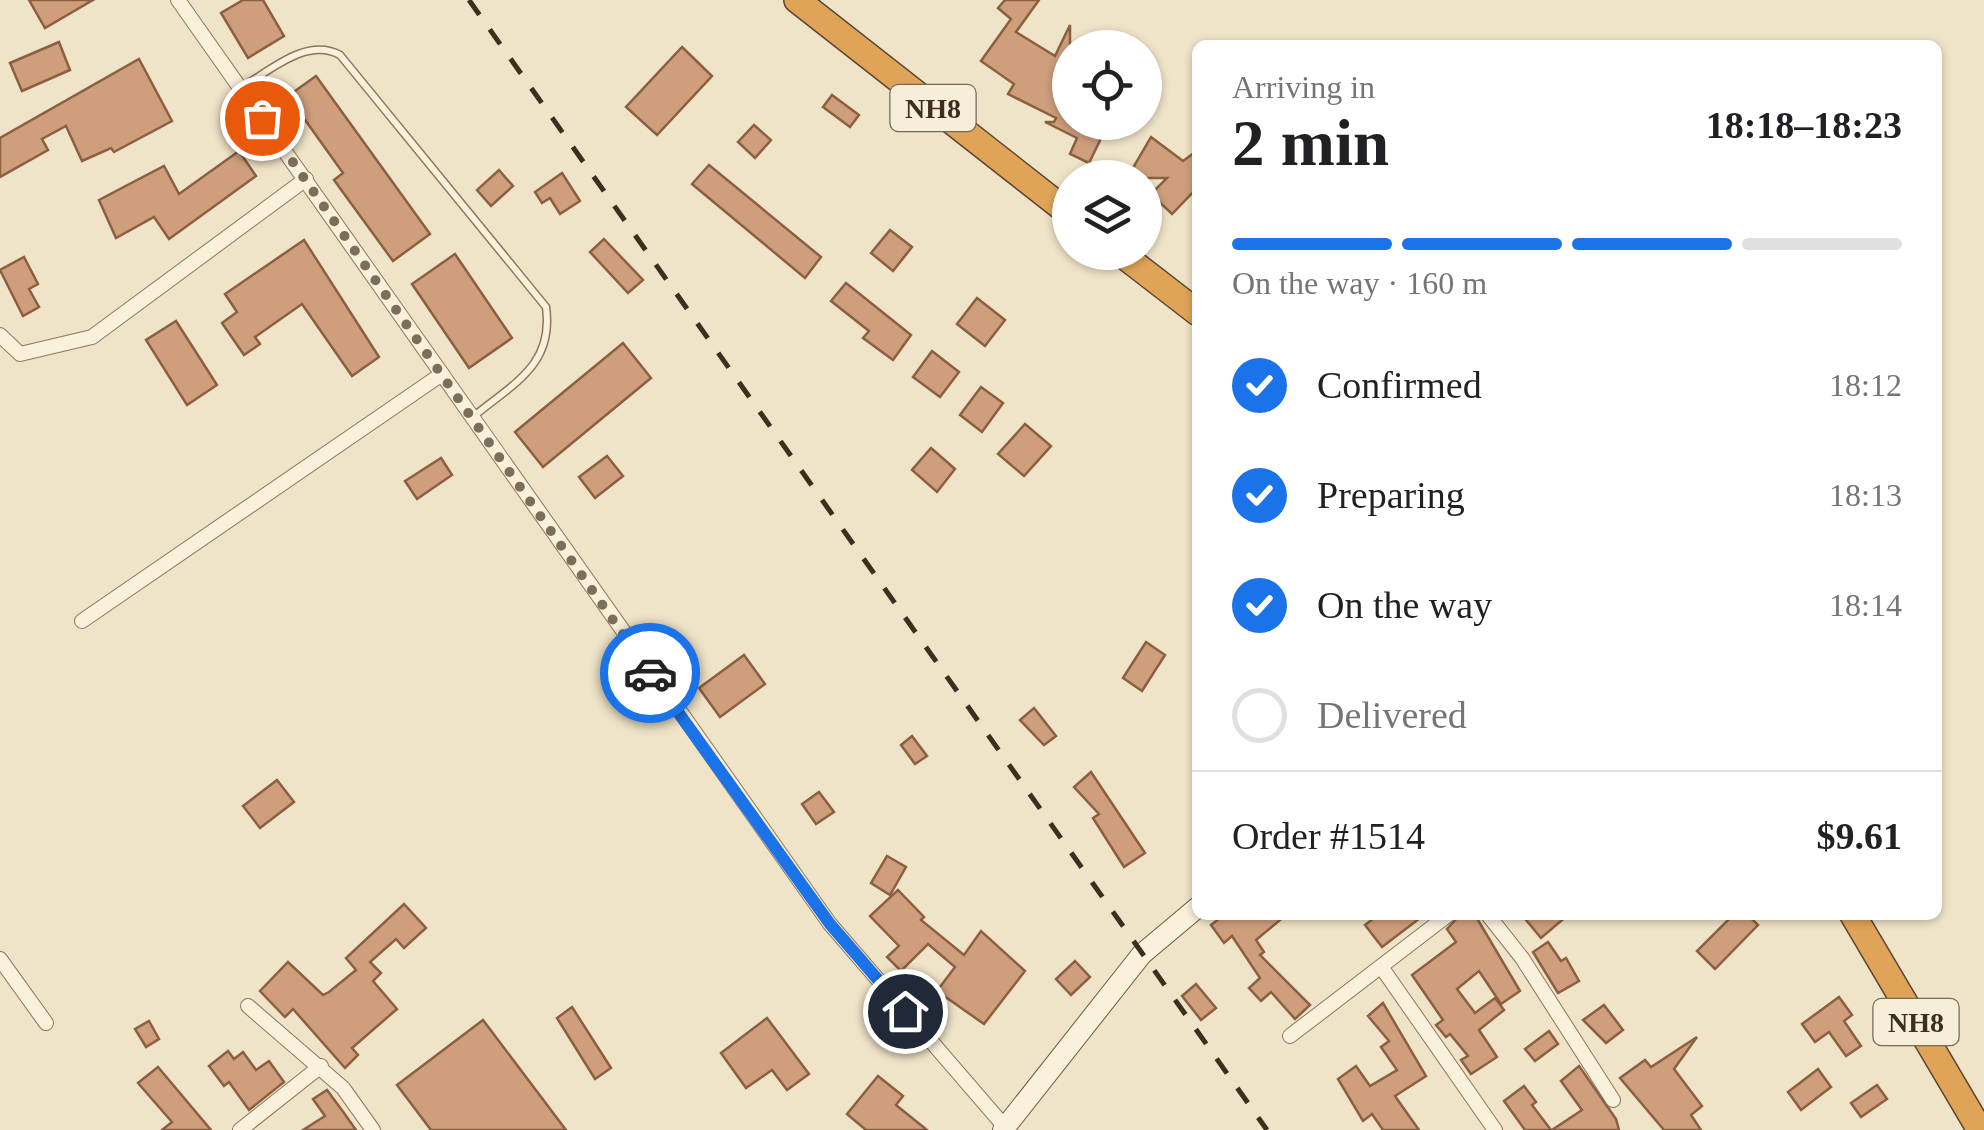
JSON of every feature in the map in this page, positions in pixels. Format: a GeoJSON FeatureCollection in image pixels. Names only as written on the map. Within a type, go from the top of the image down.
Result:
{"type":"FeatureCollection","features":[{"type":"Feature","properties":{"kind":"highway","name":"NH8"},"geometry":{"type":"LineString","coordinates":[[797,0],[1052,200]]}},
{"type":"Feature","properties":{"kind":"highway"},"geometry":{"type":"LineString","coordinates":[[1142,270],[1192,308]]}},
{"type":"Feature","properties":{"kind":"highway","name":"NH8"},"geometry":{"type":"LineString","coordinates":[[1856,920],[1980,1130]]}},
{"type":"Feature","properties":{"kind":"main road"},"geometry":{"type":"LineString","coordinates":[[1004,1128],[1142,954],[1192,912]]}},
{"type":"Feature","properties":{"kind":"street"},"geometry":{"type":"LineString","coordinates":[[178,0],[830,924],[1004,1128]]}},
{"type":"Feature","properties":{"kind":"street"},"geometry":{"type":"LineString","coordinates":[[0,335],[20,354],[92,337],[306,179]]}},
{"type":"Feature","properties":{"kind":"street"},"geometry":{"type":"LineString","coordinates":[[82,620],[442,374]]}},
{"type":"Feature","properties":{"kind":"street"},"geometry":{"type":"LineString","coordinates":[[1290,1036],[1442,920]]}},
{"type":"Feature","properties":{"kind":"street"},"geometry":{"type":"LineString","coordinates":[[1492,920],[1522,958],[1613,1100]]}},
{"type":"Feature","properties":{"kind":"street"},"geometry":{"type":"LineString","coordinates":[[0,959],[46,1023]]}},
{"type":"Feature","properties":{"kind":"street"},"geometry":{"type":"LineString","coordinates":[[1382,968],[1495,1130]]}},
{"type":"Feature","properties":{"kind":"street"},"geometry":{"type":"LineString","coordinates":[[248,1006],[321,1066],[343,1088],[373,1130]]}},
{"type":"Feature","properties":{"kind":"street"},"geometry":{"type":"LineString","coordinates":[[240,1130],[321,1066]]}},
{"type":"Feature","properties":{"kind":"lane"},"geometry":{"type":"LineString","coordinates":[[240,88],[309,48],[324,46],[340,55],[546,307],[549,330],[540,360],[472,418]]}},
{"type":"Feature","properties":{"kind":"building"},"geometry":{"type":"Polygon","coordinates":[[[29,0],[93,0],[45,28],[29,0]]]}},
{"type":"Feature","properties":{"kind":"building"},"geometry":{"type":"Polygon","coordinates":[[[243,0],[263,0],[284,36],[248,58],[221,13],[243,0]]]}},
{"type":"Feature","properties":{"kind":"building"},"geometry":{"type":"Polygon","coordinates":[[[1005,0],[1039,0],[1016,32],[1052,54],[1052,116],[1008,94],[1014,84],[981,61],[1011,19],[998,8],[1005,0]]]}},
{"type":"Feature","properties":{"kind":"building"},"geometry":{"type":"Polygon","coordinates":[[[59,42],[70,70],[22,91],[10,63],[59,42]]]}},
{"type":"Feature","properties":{"kind":"building"},"geometry":{"type":"Polygon","coordinates":[[[682,47],[712,76],[657,135],[626,107],[682,47]]]}},
{"type":"Feature","properties":{"kind":"building"},"geometry":{"type":"Polygon","coordinates":[[[139,59],[172,121],[114,152],[111,148],[82,161],[66,126],[42,139],[48,150],[0,177],[0,138],[139,59]]]}},
{"type":"Feature","properties":{"kind":"building"},"geometry":{"type":"Polygon","coordinates":[[[316,76],[430,234],[393,261],[334,180],[343,173],[288,96],[316,76]]]}},
{"type":"Feature","properties":{"kind":"building"},"geometry":{"type":"Polygon","coordinates":[[[832,95],[859,115],[850,127],[823,107],[832,95]]]}},
{"type":"Feature","properties":{"kind":"building"},"geometry":{"type":"Polygon","coordinates":[[[754,125],[771,140],[755,158],[738,142],[754,125]]]}},
{"type":"Feature","properties":{"kind":"building"},"geometry":{"type":"Polygon","coordinates":[[[1076,140],[1100,140],[1090,160],[1070,154],[1076,140]]]}},
{"type":"Feature","properties":{"kind":"building"},"geometry":{"type":"Polygon","coordinates":[[[1149,140],[1155,140],[1183,161],[1192,154],[1192,193],[1172,214],[1162,204],[1162,183],[1167,178],[1162,178],[1162,160],[1138,160],[1149,140]]]}},
{"type":"Feature","properties":{"kind":"building"},"geometry":{"type":"Polygon","coordinates":[[[239,151],[256,176],[169,239],[154,217],[116,238],[99,200],[164,166],[179,194],[239,151]]]}},
{"type":"Feature","properties":{"kind":"building"},"geometry":{"type":"Polygon","coordinates":[[[709,165],[821,257],[805,278],[692,184],[709,165]]]}},
{"type":"Feature","properties":{"kind":"building"},"geometry":{"type":"Polygon","coordinates":[[[499,170],[513,186],[491,206],[477,190],[499,170]]]}},
{"type":"Feature","properties":{"kind":"building"},"geometry":{"type":"Polygon","coordinates":[[[562,173],[580,201],[560,214],[550,198],[542,203],[535,192],[562,173]]]}},
{"type":"Feature","properties":{"kind":"building"},"geometry":{"type":"Polygon","coordinates":[[[890,230],[912,247],[893,271],[871,253],[890,230]]]}},
{"type":"Feature","properties":{"kind":"building"},"geometry":{"type":"Polygon","coordinates":[[[604,239],[643,280],[628,293],[590,252],[604,239]]]}},
{"type":"Feature","properties":{"kind":"building"},"geometry":{"type":"Polygon","coordinates":[[[304,240],[379,357],[352,376],[302,304],[255,337],[260,344],[244,355],[222,323],[237,312],[225,294],[304,240]]]}},
{"type":"Feature","properties":{"kind":"building"},"geometry":{"type":"Polygon","coordinates":[[[455,254],[512,338],[469,368],[412,284],[455,254]]]}},
{"type":"Feature","properties":{"kind":"building"},"geometry":{"type":"Polygon","coordinates":[[[24,257],[38,284],[29,289],[39,307],[23,316],[0,270],[24,257]]]}},
{"type":"Feature","properties":{"kind":"building"},"geometry":{"type":"Polygon","coordinates":[[[846,283],[911,335],[893,360],[863,338],[869,331],[831,301],[846,283]]]}},
{"type":"Feature","properties":{"kind":"building"},"geometry":{"type":"Polygon","coordinates":[[[977,298],[1005,320],[985,346],[957,324],[977,298]]]}},
{"type":"Feature","properties":{"kind":"building"},"geometry":{"type":"Polygon","coordinates":[[[176,321],[217,385],[187,405],[146,340],[176,321]]]}},
{"type":"Feature","properties":{"kind":"building"},"geometry":{"type":"Polygon","coordinates":[[[623,343],[651,378],[543,467],[515,432],[623,343]]]}},
{"type":"Feature","properties":{"kind":"building"},"geometry":{"type":"Polygon","coordinates":[[[932,351],[959,372],[940,397],[913,377],[932,351]]]}},
{"type":"Feature","properties":{"kind":"building"},"geometry":{"type":"Polygon","coordinates":[[[981,387],[1003,403],[982,432],[960,415],[981,387]]]}},
{"type":"Feature","properties":{"kind":"building"},"geometry":{"type":"Polygon","coordinates":[[[1025,424],[1051,446],[1024,476],[998,454],[1025,424]]]}},
{"type":"Feature","properties":{"kind":"building"},"geometry":{"type":"Polygon","coordinates":[[[931,448],[955,469],[937,492],[912,470],[931,448]]]}},
{"type":"Feature","properties":{"kind":"building"},"geometry":{"type":"Polygon","coordinates":[[[607,456],[623,476],[595,498],[579,477],[607,456]]]}},
{"type":"Feature","properties":{"kind":"building"},"geometry":{"type":"Polygon","coordinates":[[[441,458],[452,475],[417,499],[405,481],[441,458]]]}},
{"type":"Feature","properties":{"kind":"building"},"geometry":{"type":"Polygon","coordinates":[[[1146,642],[1165,655],[1142,691],[1123,678],[1146,642]]]}},
{"type":"Feature","properties":{"kind":"building"},"geometry":{"type":"Polygon","coordinates":[[[744,655],[765,684],[720,717],[699,688],[744,655]]]}},
{"type":"Feature","properties":{"kind":"building"},"geometry":{"type":"Polygon","coordinates":[[[1034,708],[1056,736],[1044,745],[1020,720],[1034,708]]]}},
{"type":"Feature","properties":{"kind":"building"},"geometry":{"type":"Polygon","coordinates":[[[912,736],[927,756],[915,764],[901,745],[912,736]]]}},
{"type":"Feature","properties":{"kind":"building"},"geometry":{"type":"Polygon","coordinates":[[[1091,772],[1145,853],[1124,867],[1093,818],[1099,814],[1074,787],[1091,772]]]}},
{"type":"Feature","properties":{"kind":"building"},"geometry":{"type":"Polygon","coordinates":[[[277,780],[294,802],[260,828],[243,806],[277,780]]]}},
{"type":"Feature","properties":{"kind":"building"},"geometry":{"type":"Polygon","coordinates":[[[819,792],[834,812],[816,824],[802,804],[819,792]]]}},
{"type":"Feature","properties":{"kind":"building"},"geometry":{"type":"Polygon","coordinates":[[[887,856],[906,867],[890,895],[871,883],[887,856]]]}},
{"type":"Feature","properties":{"kind":"building"},"geometry":{"type":"Polygon","coordinates":[[[898,890],[924,917],[921,920],[964,955],[981,931],[1025,971],[984,1024],[937,991],[955,967],[928,944],[901,971],[887,957],[899,946],[870,916],[898,890]]]}},
{"type":"Feature","properties":{"kind":"building"},"geometry":{"type":"Polygon","coordinates":[[[404,904],[426,928],[404,948],[396,939],[370,962],[381,973],[373,981],[397,1009],[352,1048],[358,1055],[345,1068],[293,1009],[285,1017],[260,991],[288,962],[323,995],[329,992],[356,970],[346,958],[404,904]]]}},
{"type":"Feature","properties":{"kind":"building"},"geometry":{"type":"Polygon","coordinates":[[[1218,920],[1280,920],[1256,940],[1264,952],[1260,955],[1310,1005],[1295,1019],[1271,992],[1261,1001],[1249,988],[1260,978],[1232,936],[1224,943],[1211,925],[1218,920]]]}},
{"type":"Feature","properties":{"kind":"building"},"geometry":{"type":"Polygon","coordinates":[[[1372,920],[1417,920],[1382,947],[1365,925],[1372,920]]]}},
{"type":"Feature","properties":{"kind":"building"},"geometry":{"type":"Polygon","coordinates":[[[1455,920],[1478,920],[1520,991],[1501,1004],[1479,971],[1457,989],[1475,1013],[1495,998],[1504,1010],[1479,1030],[1497,1057],[1471,1074],[1461,1060],[1468,1056],[1450,1034],[1446,1037],[1436,1025],[1443,1020],[1412,975],[1456,942],[1447,929],[1455,920]]]}},
{"type":"Feature","properties":{"kind":"building"},"geometry":{"type":"Polygon","coordinates":[[[1526,920],[1562,920],[1541,938],[1526,920]]]}},
{"type":"Feature","properties":{"kind":"building"},"geometry":{"type":"Polygon","coordinates":[[[1728,920],[1753,920],[1758,925],[1715,969],[1697,951],[1728,920]]]}},
{"type":"Feature","properties":{"kind":"building"},"geometry":{"type":"Polygon","coordinates":[[[1548,942],[1561,961],[1566,958],[1579,981],[1558,993],[1533,952],[1548,942]]]}},
{"type":"Feature","properties":{"kind":"building"},"geometry":{"type":"Polygon","coordinates":[[[1075,961],[1090,977],[1071,995],[1056,979],[1075,961]]]}},
{"type":"Feature","properties":{"kind":"building"},"geometry":{"type":"Polygon","coordinates":[[[1196,984],[1216,1008],[1201,1020],[1182,996],[1196,984]]]}},
{"type":"Feature","properties":{"kind":"building"},"geometry":{"type":"Polygon","coordinates":[[[1839,997],[1852,1015],[1844,1021],[1861,1046],[1846,1056],[1829,1032],[1815,1042],[1802,1024],[1839,997]]]}},
{"type":"Feature","properties":{"kind":"building"},"geometry":{"type":"Polygon","coordinates":[[[1383,1003],[1426,1076],[1395,1096],[1419,1130],[1383,1130],[1372,1114],[1363,1121],[1338,1079],[1356,1066],[1370,1086],[1397,1070],[1381,1047],[1389,1041],[1368,1016],[1383,1003]]]}},
{"type":"Feature","properties":{"kind":"building"},"geometry":{"type":"Polygon","coordinates":[[[1604,1005],[1623,1030],[1606,1043],[1583,1020],[1604,1005]]]}},
{"type":"Feature","properties":{"kind":"building"},"geometry":{"type":"Polygon","coordinates":[[[572,1007],[611,1068],[595,1079],[557,1018],[572,1007]]]}},
{"type":"Feature","properties":{"kind":"building"},"geometry":{"type":"Polygon","coordinates":[[[767,1018],[809,1074],[787,1090],[772,1070],[746,1088],[721,1053],[767,1018]]]}},
{"type":"Feature","properties":{"kind":"building"},"geometry":{"type":"Polygon","coordinates":[[[483,1020],[566,1130],[431,1130],[397,1085],[483,1020]]]}},
{"type":"Feature","properties":{"kind":"building"},"geometry":{"type":"Polygon","coordinates":[[[149,1021],[159,1039],[146,1047],[135,1029],[149,1021]]]}},
{"type":"Feature","properties":{"kind":"building"},"geometry":{"type":"Polygon","coordinates":[[[1549,1031],[1558,1044],[1535,1061],[1525,1049],[1549,1031]]]}},
{"type":"Feature","properties":{"kind":"building"},"geometry":{"type":"Polygon","coordinates":[[[1697,1037],[1674,1069],[1702,1106],[1691,1115],[1701,1130],[1664,1130],[1620,1078],[1645,1060],[1651,1067],[1697,1037]]]}},
{"type":"Feature","properties":{"kind":"building"},"geometry":{"type":"Polygon","coordinates":[[[228,1051],[234,1059],[243,1052],[256,1070],[269,1061],[284,1082],[249,1110],[229,1082],[224,1086],[209,1066],[228,1051]]]}},
{"type":"Feature","properties":{"kind":"building"},"geometry":{"type":"Polygon","coordinates":[[[1579,1066],[1616,1119],[1619,1130],[1552,1130],[1582,1110],[1561,1081],[1579,1066]]]}},
{"type":"Feature","properties":{"kind":"building"},"geometry":{"type":"Polygon","coordinates":[[[158,1067],[211,1130],[162,1130],[172,1122],[138,1083],[158,1067]]]}},
{"type":"Feature","properties":{"kind":"building"},"geometry":{"type":"Polygon","coordinates":[[[1818,1069],[1831,1087],[1801,1110],[1788,1092],[1818,1069]]]}},
{"type":"Feature","properties":{"kind":"building"},"geometry":{"type":"Polygon","coordinates":[[[878,1076],[903,1096],[896,1105],[927,1130],[866,1130],[847,1114],[878,1076]]]}},
{"type":"Feature","properties":{"kind":"building"},"geometry":{"type":"Polygon","coordinates":[[[1877,1085],[1887,1099],[1861,1117],[1851,1103],[1877,1085]]]}},
{"type":"Feature","properties":{"kind":"building"},"geometry":{"type":"Polygon","coordinates":[[[1524,1086],[1536,1102],[1532,1105],[1551,1130],[1525,1130],[1504,1101],[1524,1086]]]}},
{"type":"Feature","properties":{"kind":"building"},"geometry":{"type":"Polygon","coordinates":[[[327,1090],[356,1130],[303,1130],[325,1116],[313,1099],[327,1090]]]}},
{"type":"Feature","properties":{"kind":"railway"},"geometry":{"type":"LineString","coordinates":[[469,0],[1267,1130]]}},
{"type":"Feature","properties":{"kind":"way so far"},"geometry":{"type":"LineString","coordinates":[[262,118],[650,673]]}},
{"type":"Feature","properties":{"kind":"route"},"geometry":{"type":"LineString","coordinates":[[650,673],[830,924],[905,1011]]}}]}
